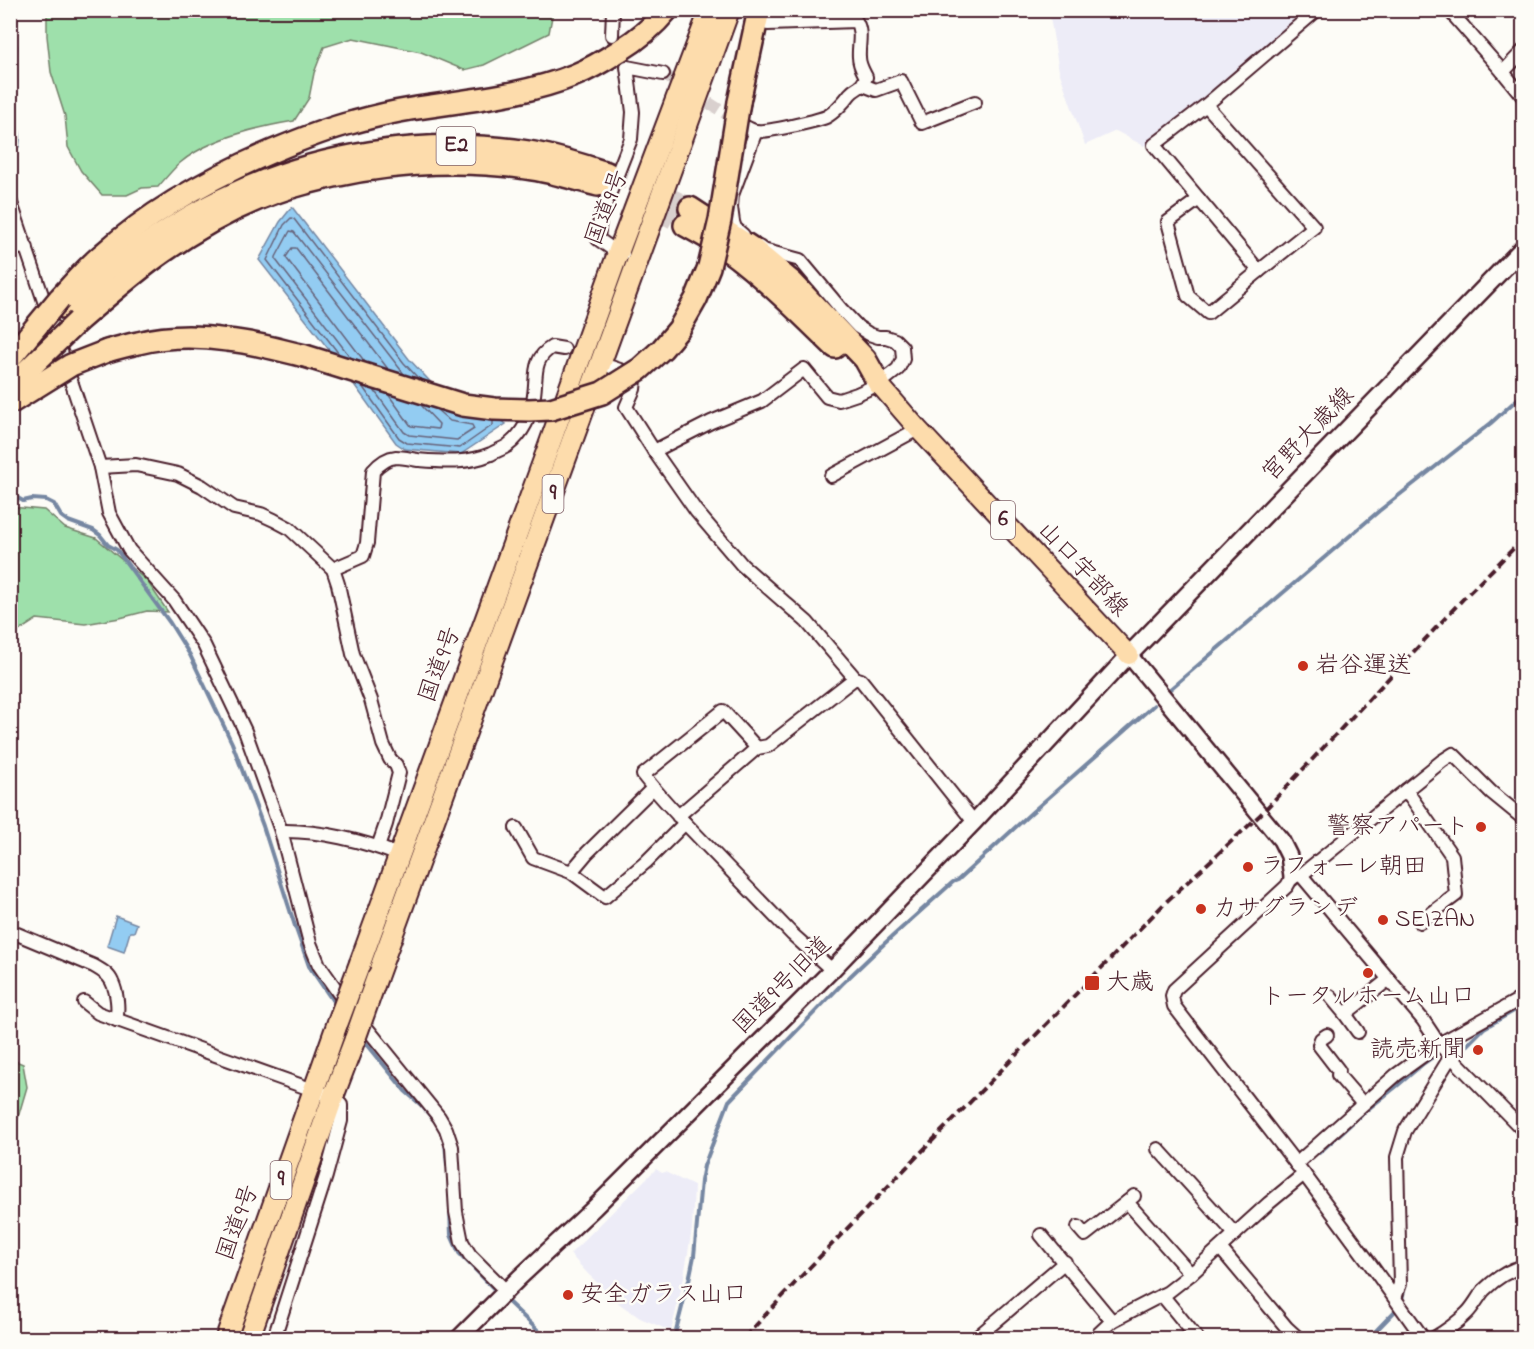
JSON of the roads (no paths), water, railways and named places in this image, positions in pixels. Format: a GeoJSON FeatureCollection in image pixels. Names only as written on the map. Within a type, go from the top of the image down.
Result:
{"type":"FeatureCollection","features":[{"type":"Feature","properties":{"kind":"highway"},"geometry":{"type":"LineString","coordinates":[[68,310],[102,254],[136,227],[199,185],[302,139],[353,122],[408,109],[508,94],[545,86],[577,75],[606,60],[634,41],[667,10]]}},
{"type":"Feature","properties":{"kind":"highway","name":"国道9号"},"geometry":{"type":"LineString","coordinates":[[226,1338],[618,253],[710,10]]}},
{"type":"Feature","properties":{"kind":"highway","name":"国道9号"},"geometry":{"type":"LineString","coordinates":[[249,1338],[333,1097],[729,10]]}},
{"type":"Feature","properties":{"kind":"highway"},"geometry":{"type":"LineString","coordinates":[[10,403],[70,365],[106,351],[140,342],[197,338],[251,343],[305,356],[463,405],[494,409],[551,409],[602,393],[640,369],[662,349],[679,329],[696,299],[709,267],[720,220],[739,102],[764,17]]}},
{"type":"Feature","properties":{"kind":"highway","name":"E2"},"geometry":{"type":"LineString","coordinates":[[10,359],[154,240],[223,199],[266,188],[285,173],[304,176],[393,166],[455,163],[502,165],[602,179]]}},
{"type":"Feature","properties":{"kind":"highway"},"geometry":{"type":"LineString","coordinates":[[687,216],[750,247],[792,282],[865,359],[879,384]]}},
{"type":"Feature","properties":{"kind":"highway","name":"E2"},"geometry":{"type":"LineString","coordinates":[[10,387],[68,310]]}},
{"type":"Feature","properties":{"kind":"main road","name":"宮野大歳線"},"geometry":{"type":"LineString","coordinates":[[1129,656],[1524,247]]}},
{"type":"Feature","properties":{"kind":"main road","name":"山口宇部線"},"geometry":{"type":"LineString","coordinates":[[879,384],[1129,656]]}},
{"type":"Feature","properties":{"kind":"street"},"geometry":{"type":"LineString","coordinates":[[612,35],[613,10]]}},
{"type":"Feature","properties":{"kind":"street"},"geometry":{"type":"LineString","coordinates":[[1259,272],[1154,145],[1206,105],[1317,10]]}},
{"type":"Feature","properties":{"kind":"street"},"geometry":{"type":"LineString","coordinates":[[1449,10],[1524,98]]}},
{"type":"Feature","properties":{"kind":"street"},"geometry":{"type":"LineString","coordinates":[[742,125],[756,131],[792,126],[826,116],[863,85],[866,77],[860,64],[860,30],[856,21],[764,17]]}},
{"type":"Feature","properties":{"kind":"street"},"geometry":{"type":"LineString","coordinates":[[1503,72],[1524,50]]}},
{"type":"Feature","properties":{"kind":"street"},"geometry":{"type":"LineString","coordinates":[[638,259],[618,253],[598,240],[600,218],[631,139],[633,112],[627,66],[663,74]]}},
{"type":"Feature","properties":{"kind":"street"},"geometry":{"type":"LineString","coordinates":[[863,85],[876,90],[901,81],[922,123],[975,102]]}},
{"type":"Feature","properties":{"kind":"street"},"geometry":{"type":"LineString","coordinates":[[1199,199],[1168,222],[1188,296],[1208,313],[1314,227],[1206,105]]}},
{"type":"Feature","properties":{"kind":"street"},"geometry":{"type":"LineString","coordinates":[[654,451],[711,422],[762,401],[804,369],[827,397],[839,400],[879,384],[898,369],[903,359],[902,347],[895,340],[869,334],[858,327],[800,260],[763,250],[735,228],[731,207],[732,195],[756,131]]}},
{"type":"Feature","properties":{"kind":"street"},"geometry":{"type":"LineString","coordinates":[[10,200],[100,467],[110,513],[129,550],[174,600],[204,645],[245,731],[281,831],[310,943],[319,965],[446,1129],[452,1147],[456,1212],[462,1242],[470,1254],[506,1291]]}},
{"type":"Feature","properties":{"kind":"street"},"geometry":{"type":"LineString","coordinates":[[10,247],[27,248]]}},
{"type":"Feature","properties":{"kind":"street"},"geometry":{"type":"LineString","coordinates":[[333,569],[363,556],[367,543],[373,471],[380,463],[394,457],[443,462],[467,461],[505,447],[519,435],[527,421],[534,396],[536,365],[545,351],[552,346],[564,349]]}},
{"type":"Feature","properties":{"kind":"street"},"geometry":{"type":"LineString","coordinates":[[611,367],[629,373],[635,381],[626,407],[696,511],[741,566],[807,622],[855,678],[861,680],[974,822]]}},
{"type":"Feature","properties":{"kind":"street"},"geometry":{"type":"LineString","coordinates":[[831,476],[918,429]]}},
{"type":"Feature","properties":{"kind":"street"},"geometry":{"type":"LineString","coordinates":[[100,467],[136,465],[178,474],[202,486],[234,508],[261,514],[289,528],[333,569],[339,584],[353,654],[371,700],[383,744],[399,773],[378,847]]}},
{"type":"Feature","properties":{"kind":"street"},"geometry":{"type":"LineString","coordinates":[[1129,656],[1281,840],[1296,876],[1389,979],[1423,1020],[1439,1044],[1524,1131]]}},
{"type":"Feature","properties":{"kind":"street","name":"国道9号旧道"},"geometry":{"type":"LineString","coordinates":[[459,1338],[594,1208],[832,970],[1129,656]]}},
{"type":"Feature","properties":{"kind":"street"},"geometry":{"type":"LineString","coordinates":[[516,828],[533,858],[571,872],[605,897],[646,862],[682,820],[757,748],[768,746],[855,678]]}},
{"type":"Feature","properties":{"kind":"street"},"geometry":{"type":"LineString","coordinates":[[757,748],[723,711],[643,775],[682,820],[792,934],[832,970]]}},
{"type":"Feature","properties":{"kind":"street"},"geometry":{"type":"LineString","coordinates":[[1423,1338],[1304,1174],[1174,1006],[1172,996],[1174,990],[1296,876],[1453,754],[1491,792],[1524,819]]}},
{"type":"Feature","properties":{"kind":"street"},"geometry":{"type":"LineString","coordinates":[[571,872],[587,853],[653,788]]}},
{"type":"Feature","properties":{"kind":"street"},"geometry":{"type":"LineString","coordinates":[[1406,790],[1452,856],[1456,895],[1420,922]]}},
{"type":"Feature","properties":{"kind":"street"},"geometry":{"type":"LineString","coordinates":[[281,831],[299,831],[370,844],[399,855]]}},
{"type":"Feature","properties":{"kind":"street"},"geometry":{"type":"LineString","coordinates":[[10,931],[104,972],[112,981],[116,995],[118,1011],[116,1020]]}},
{"type":"Feature","properties":{"kind":"street"},"geometry":{"type":"LineString","coordinates":[[1345,1014],[1389,979]]}},
{"type":"Feature","properties":{"kind":"street"},"geometry":{"type":"LineString","coordinates":[[1330,996],[1358,1032]]}},
{"type":"Feature","properties":{"kind":"street"},"geometry":{"type":"LineString","coordinates":[[1296,1164],[1396,1075],[1439,1044],[1524,997]]}},
{"type":"Feature","properties":{"kind":"street"},"geometry":{"type":"LineString","coordinates":[[84,1002],[98,1013],[333,1097],[341,1105],[341,1121],[326,1176],[274,1338]]}},
{"type":"Feature","properties":{"kind":"street"},"geometry":{"type":"LineString","coordinates":[[1327,1035],[1321,1039],[1319,1045],[1339,1071],[1338,1075],[1363,1104]]}},
{"type":"Feature","properties":{"kind":"street"},"geometry":{"type":"LineString","coordinates":[[1395,1298],[1400,1284],[1398,1150],[1405,1131],[1451,1056]]}},
{"type":"Feature","properties":{"kind":"street"},"geometry":{"type":"LineString","coordinates":[[1158,1149],[1235,1234]]}},
{"type":"Feature","properties":{"kind":"street"},"geometry":{"type":"LineString","coordinates":[[1094,1338],[1112,1321],[1162,1295],[1191,1274],[1304,1174]]}},
{"type":"Feature","properties":{"kind":"street"},"geometry":{"type":"LineString","coordinates":[[1085,1235],[1130,1199],[1191,1274]]}},
{"type":"Feature","properties":{"kind":"street"},"geometry":{"type":"LineString","coordinates":[[1041,1235],[1112,1321]]}},
{"type":"Feature","properties":{"kind":"street"},"geometry":{"type":"LineString","coordinates":[[1220,1248],[1298,1338]]}},
{"type":"Feature","properties":{"kind":"street"},"geometry":{"type":"LineString","coordinates":[[976,1338],[1065,1262]]}},
{"type":"Feature","properties":{"kind":"street"},"geometry":{"type":"LineString","coordinates":[[1434,1338],[1468,1312],[1493,1282],[1524,1266]]}},
{"type":"Feature","properties":{"kind":"street"},"geometry":{"type":"LineString","coordinates":[[1162,1295],[1197,1338]]}},
{"type":"Feature","properties":{"kind":"water"},"geometry":{"type":"Polygon","coordinates":[[[292,207],[409,359],[455,408],[494,414],[506,424],[461,454],[405,449],[396,443],[330,351],[259,260],[280,222],[292,207]]]}},
{"type":"Feature","properties":{"kind":"water"},"geometry":{"type":"Polygon","coordinates":[[[116,916],[137,924],[134,932],[130,932],[124,952],[107,946],[116,916]]]}},
{"type":"Feature","properties":{"kind":"waterway"},"geometry":{"type":"LineString","coordinates":[[10,38],[16,46],[12,83],[18,109],[19,137],[18,146],[10,152]]}},
{"type":"Feature","properties":{"kind":"waterway"},"geometry":{"type":"LineString","coordinates":[[1169,690],[1379,511],[1491,423],[1524,393]]}},
{"type":"Feature","properties":{"kind":"waterway"},"geometry":{"type":"LineString","coordinates":[[10,447],[11,494],[23,501],[46,500],[54,504],[61,516],[93,530],[108,545],[117,550],[170,623],[190,655],[232,743],[263,826],[309,966],[337,1007]]}},
{"type":"Feature","properties":{"kind":"waterway"},"geometry":{"type":"LineString","coordinates":[[674,1338],[694,1256],[704,1166],[729,1101],[885,943],[1154,705]]}},
{"type":"Feature","properties":{"kind":"waterway"},"geometry":{"type":"LineString","coordinates":[[1505,1001],[1522,991]]}},
{"type":"Feature","properties":{"kind":"waterway"},"geometry":{"type":"LineString","coordinates":[[1457,1055],[1484,1028],[1519,1008],[1524,1008]]}},
{"type":"Feature","properties":{"kind":"waterway"},"geometry":{"type":"LineString","coordinates":[[362,1038],[405,1091],[438,1125]]}},
{"type":"Feature","properties":{"kind":"waterway"},"geometry":{"type":"LineString","coordinates":[[1455,1043],[1462,1038]]}},
{"type":"Feature","properties":{"kind":"waterway"},"geometry":{"type":"LineString","coordinates":[[1319,1153],[1362,1114],[1437,1054]]}},
{"type":"Feature","properties":{"kind":"waterway"},"geometry":{"type":"LineString","coordinates":[[445,1143],[447,1165]]}},
{"type":"Feature","properties":{"kind":"waterway"},"geometry":{"type":"LineString","coordinates":[[450,1209],[451,1235],[459,1253],[499,1294]]}},
{"type":"Feature","properties":{"kind":"waterway"},"geometry":{"type":"LineString","coordinates":[[1402,1300],[1405,1285]]}},
{"type":"Feature","properties":{"kind":"waterway"},"geometry":{"type":"LineString","coordinates":[[505,1299],[546,1338]]}},
{"type":"Feature","properties":{"kind":"waterway"},"geometry":{"type":"LineString","coordinates":[[1369,1338],[1396,1310]]}},
{"type":"Feature","properties":{"kind":"tunnel"},"geometry":{"type":"LineString","coordinates":[[731,10],[761,22]]}},
{"type":"Feature","properties":{"kind":"tunnel"},"geometry":{"type":"LineString","coordinates":[[663,74],[739,122]]}},
{"type":"Feature","properties":{"kind":"tunnel"},"geometry":{"type":"LineString","coordinates":[[607,173],[631,180],[690,208]]}},
{"type":"Feature","properties":{"kind":"tunnel"},"geometry":{"type":"LineString","coordinates":[[598,185],[657,209],[685,225]]}},
{"type":"Feature","properties":{"kind":"railway"},"geometry":{"type":"LineString","coordinates":[[744,1338],[810,1267],[1167,901],[1260,815],[1464,598],[1524,538]]}},
{"type":"Feature","properties":{"kind":"place","name":"岩谷運送"},"geometry":{"type":"Point","coordinates":[1303,666]}},
{"type":"Feature","properties":{"kind":"place","name":"警察アパート"},"geometry":{"type":"Point","coordinates":[1481,827]}},
{"type":"Feature","properties":{"kind":"place","name":"ラフォーレ朝田"},"geometry":{"type":"Point","coordinates":[1248,867]}},
{"type":"Feature","properties":{"kind":"place","name":"カサグランデ"},"geometry":{"type":"Point","coordinates":[1201,909]}},
{"type":"Feature","properties":{"kind":"place","name":"SEIZAN"},"geometry":{"type":"Point","coordinates":[1383,920]}},
{"type":"Feature","properties":{"kind":"place","name":"トータルホーム山口"},"geometry":{"type":"Point","coordinates":[1368,973]}},
{"type":"Feature","properties":{"kind":"place","name":"大歳"},"geometry":{"type":"Point","coordinates":[1092,983]}},
{"type":"Feature","properties":{"kind":"place","name":"読売新聞"},"geometry":{"type":"Point","coordinates":[1478,1050]}},
{"type":"Feature","properties":{"kind":"place","name":"安全ガラス山口"},"geometry":{"type":"Point","coordinates":[568,1295]}}]}
